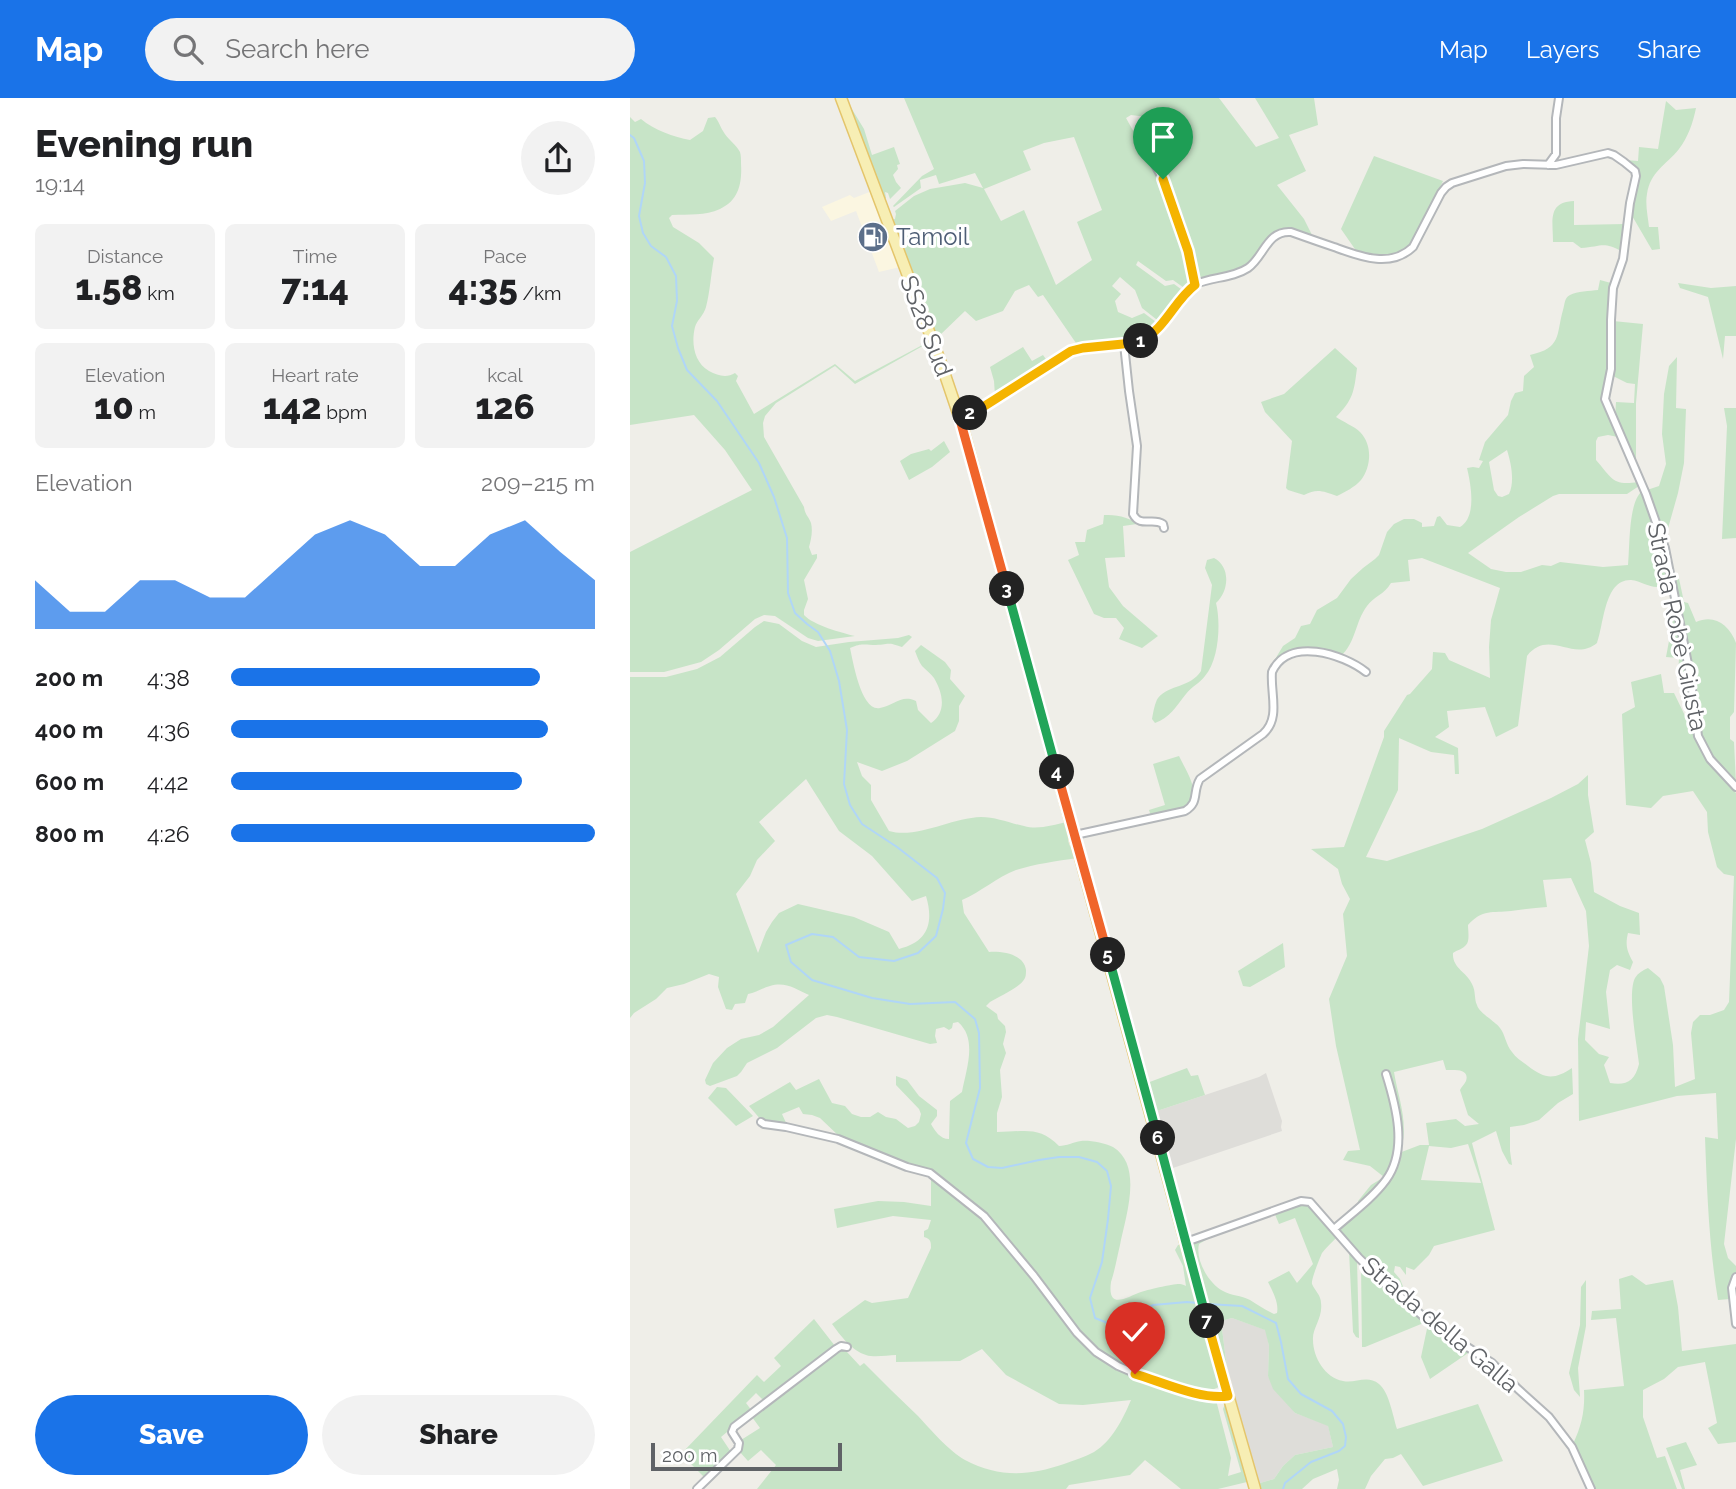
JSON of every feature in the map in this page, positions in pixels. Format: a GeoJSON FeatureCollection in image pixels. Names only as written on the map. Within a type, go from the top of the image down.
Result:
{"type":"FeatureCollection","features":[{"type":"Feature","properties":{"kind":"main road","name":"SS28 Sud"},"geometry":{"type":"LineString","coordinates":[[841,98],[959,416],[1255,1489]]}},
{"type":"Feature","properties":{"kind":"street"},"geometry":{"type":"LineString","coordinates":[[1548,165],[1556,154],[1559,98]]}},
{"type":"Feature","properties":{"kind":"street","name":"Strada Robè Giusta"},"geometry":{"type":"LineString","coordinates":[[1195,285],[1247,269],[1273,237],[1283,232],[1294,233],[1367,258],[1400,256],[1413,247],[1448,185],[1506,166],[1523,163],[1563,164],[1611,154],[1624,162],[1636,174],[1623,259],[1613,288],[1611,369],[1605,399],[1646,494],[1665,548],[1690,674],[1698,736],[1710,759],[1736,787]]}},
{"type":"Feature","properties":{"kind":"street"},"geometry":{"type":"LineString","coordinates":[[959,416],[983,407],[1071,351],[1140,341],[1156,332],[1195,285],[1179,222],[1166,184],[1153,161]]}},
{"type":"Feature","properties":{"kind":"street"},"geometry":{"type":"LineString","coordinates":[[1124,344],[1137,446],[1133,514],[1139,522],[1160,522],[1164,528]]}},
{"type":"Feature","properties":{"kind":"street"},"geometry":{"type":"LineString","coordinates":[[1075,835],[1190,808],[1195,801],[1200,779],[1263,734],[1270,726],[1273,714],[1272,671],[1275,665],[1287,656],[1301,651],[1319,652],[1348,661],[1366,672]]}},
{"type":"Feature","properties":{"kind":"street"},"geometry":{"type":"LineString","coordinates":[[1334,1229],[1374,1194],[1392,1169],[1397,1152],[1398,1132],[1387,1074]]}},
{"type":"Feature","properties":{"kind":"street"},"geometry":{"type":"LineString","coordinates":[[761,1122],[840,1140],[930,1173],[987,1219],[1077,1333],[1093,1349],[1135,1374],[1205,1396],[1228,1396]]}},
{"type":"Feature","properties":{"kind":"street","name":"Strada della Galla"},"geometry":{"type":"LineString","coordinates":[[1186,1242],[1303,1200],[1313,1204],[1368,1267],[1419,1314],[1487,1359],[1553,1422],[1572,1447],[1591,1489]]}},
{"type":"Feature","properties":{"kind":"street"},"geometry":{"type":"LineString","coordinates":[[1736,1277],[1732,1286],[1736,1324]]}},
{"type":"Feature","properties":{"kind":"street"},"geometry":{"type":"LineString","coordinates":[[697,1489],[738,1449],[738,1442],[732,1433],[734,1427],[836,1349],[847,1347]]}},
{"type":"Feature","properties":{"kind":"shaded area"},"geometry":{"type":"Polygon","coordinates":[[[872,191],[900,267],[879,272],[856,211],[831,221],[822,207],[850,195],[854,198],[872,191]]]}},
{"type":"Feature","properties":{"kind":"shaded area"},"geometry":{"type":"Polygon","coordinates":[[[1266,1073],[1282,1121],[1282,1131],[1170,1169],[1154,1112],[1266,1073]]]}},
{"type":"Feature","properties":{"kind":"shaded area"},"geometry":{"type":"Polygon","coordinates":[[[1232,1318],[1266,1330],[1269,1346],[1268,1376],[1295,1413],[1328,1425],[1333,1447],[1295,1455],[1274,1479],[1257,1484],[1225,1373],[1227,1368],[1221,1321],[1232,1318]]]}},
{"type":"Feature","properties":{"kind":"green space"},"geometry":{"type":"Polygon","coordinates":[[[904,98],[1219,98],[1256,147],[1279,138],[1255,98],[1314,98],[1318,125],[1289,135],[1306,171],[1277,185],[1304,219],[1313,237],[1277,232],[1272,234],[1247,266],[1196,282],[1163,174],[1170,143],[1155,118],[1131,115],[1126,118],[1165,188],[1186,250],[1193,284],[1187,290],[1173,280],[1166,281],[1138,261],[1136,265],[1165,286],[1174,284],[1185,292],[1161,323],[1142,308],[1135,290],[1120,277],[1112,286],[1121,294],[1115,301],[1118,312],[1132,318],[1144,313],[1160,325],[1141,337],[1121,343],[1078,346],[1043,295],[1038,297],[1029,285],[1015,291],[1003,311],[976,321],[965,311],[939,336],[935,336],[891,220],[895,219],[895,211],[914,196],[930,189],[965,183],[983,188],[975,173],[939,184],[936,175],[920,180],[921,188],[893,206],[922,176],[934,169],[904,98]],[[1074,137],[1044,143],[1023,151],[1031,170],[984,189],[1001,221],[1024,210],[1056,285],[1092,260],[1077,222],[1102,210],[1074,137]]]}},
{"type":"Feature","properties":{"kind":"green space"},"geometry":{"type":"Polygon","coordinates":[[[847,101],[864,129],[872,155],[894,147],[900,164],[893,175],[901,188],[890,199],[885,192],[884,200],[847,101]]]}},
{"type":"Feature","properties":{"kind":"green space"},"geometry":{"type":"Polygon","coordinates":[[[1666,101],[1676,110],[1696,108],[1690,130],[1682,144],[1655,174],[1649,186],[1646,202],[1649,227],[1658,227],[1660,249],[1652,250],[1631,214],[1639,174],[1626,160],[1638,161],[1639,147],[1658,149],[1666,101]]]}},
{"type":"Feature","properties":{"kind":"green space"},"geometry":{"type":"Polygon","coordinates":[[[630,117],[635,122],[641,119],[664,132],[690,140],[703,131],[708,118],[715,117],[740,152],[740,183],[732,201],[714,211],[672,215],[669,218],[673,227],[699,243],[714,258],[706,307],[694,333],[697,357],[709,371],[726,376],[735,373],[738,376],[736,381],[754,414],[835,364],[855,381],[928,342],[855,384],[835,366],[776,403],[765,416],[763,423],[764,437],[811,523],[809,547],[812,555],[817,554],[817,558],[804,580],[808,599],[804,615],[821,625],[855,636],[818,641],[808,638],[775,616],[764,615],[755,619],[701,662],[664,672],[630,672],[630,552],[752,490],[725,450],[694,415],[630,425],[630,117]]]}},
{"type":"Feature","properties":{"kind":"green space"},"geometry":{"type":"Polygon","coordinates":[[[1374,156],[1443,181],[1414,241],[1402,252],[1388,256],[1357,252],[1341,229],[1374,156]]]}},
{"type":"Feature","properties":{"kind":"green space"},"geometry":{"type":"Polygon","coordinates":[[[1574,201],[1574,225],[1625,224],[1621,251],[1606,245],[1581,248],[1573,242],[1553,242],[1555,209],[1565,202],[1574,201]]]}},
{"type":"Feature","properties":{"kind":"green space"},"geometry":{"type":"Polygon","coordinates":[[[1600,280],[1611,283],[1607,373],[1602,400],[1618,437],[1598,437],[1596,460],[1613,479],[1623,483],[1638,482],[1639,486],[1627,494],[1553,496],[1468,553],[1491,569],[1506,572],[1521,572],[1560,562],[1603,567],[1628,565],[1632,515],[1637,497],[1642,491],[1662,549],[1669,581],[1661,580],[1657,587],[1631,580],[1615,587],[1606,604],[1597,643],[1588,648],[1579,650],[1544,645],[1535,648],[1527,656],[1518,726],[1496,737],[1485,707],[1447,711],[1449,727],[1435,737],[1458,748],[1459,774],[1455,774],[1454,755],[1431,752],[1399,738],[1398,790],[1366,857],[1387,861],[1482,829],[1551,798],[1578,784],[1588,775],[1594,832],[1585,840],[1594,892],[1639,913],[1640,935],[1628,933],[1627,948],[1633,962],[1630,970],[1617,965],[1610,970],[1606,992],[1610,1029],[1586,1022],[1585,1040],[1599,1054],[1609,1057],[1604,1065],[1610,1083],[1625,1083],[1635,1075],[1639,1064],[1632,1007],[1633,986],[1635,978],[1648,968],[1660,978],[1664,986],[1673,1045],[1675,1087],[1695,1079],[1691,1033],[1693,1022],[1700,1015],[1724,1010],[1729,1002],[1734,876],[1724,874],[1717,867],[1708,832],[1707,812],[1693,791],[1663,796],[1651,808],[1626,805],[1622,714],[1635,707],[1631,682],[1661,674],[1664,693],[1674,693],[1703,753],[1736,793],[1736,1139],[1724,1244],[1728,1258],[1736,1266],[1736,1274],[1730,1282],[1730,1299],[1718,1300],[1710,1239],[1705,1137],[1718,1139],[1716,1093],[1677,1096],[1579,1121],[1578,1039],[1589,946],[1586,911],[1571,878],[1543,880],[1547,907],[1478,916],[1468,925],[1467,943],[1453,953],[1453,958],[1470,980],[1478,1008],[1500,1028],[1514,1054],[1545,1076],[1560,1075],[1572,1068],[1573,1094],[1539,1120],[1510,1127],[1512,1165],[1502,1151],[1496,1131],[1472,1143],[1495,1230],[1434,1246],[1414,1270],[1406,1267],[1406,1275],[1400,1267],[1395,1266],[1394,1272],[1404,1289],[1387,1273],[1369,1265],[1341,1233],[1340,1227],[1389,1180],[1399,1153],[1420,1145],[1429,1145],[1426,1123],[1456,1119],[1465,1126],[1479,1124],[1468,1115],[1460,1090],[1467,1077],[1464,1072],[1446,1070],[1443,1060],[1394,1072],[1403,1118],[1404,1136],[1400,1147],[1396,1100],[1389,1073],[1395,1126],[1394,1152],[1383,1180],[1359,1204],[1358,1201],[1371,1185],[1384,1177],[1370,1166],[1343,1160],[1348,1151],[1360,1150],[1336,1046],[1329,999],[1347,956],[1343,914],[1350,899],[1338,869],[1311,849],[1344,847],[1384,731],[1407,695],[1432,669],[1433,652],[1445,653],[1449,660],[1490,678],[1491,620],[1500,588],[1422,558],[1408,560],[1410,581],[1391,583],[1370,603],[1363,612],[1350,645],[1341,656],[1316,649],[1282,657],[1271,666],[1283,646],[1295,638],[1301,626],[1310,624],[1317,610],[1337,598],[1351,579],[1379,555],[1387,532],[1394,524],[1404,519],[1414,519],[1422,523],[1422,527],[1434,526],[1440,516],[1447,525],[1460,527],[1465,522],[1471,508],[1467,468],[1479,468],[1483,461],[1479,460],[1485,442],[1508,415],[1515,393],[1523,391],[1524,376],[1534,367],[1530,355],[1548,349],[1553,344],[1568,296],[1598,290],[1600,280]],[[1507,450],[1489,462],[1494,490],[1502,497],[1509,494],[1512,483],[1507,450]],[[1468,1144],[1451,1148],[1429,1146],[1421,1180],[1481,1183],[1468,1144]]]}},
{"type":"Feature","properties":{"kind":"green space"},"geometry":{"type":"Polygon","coordinates":[[[1678,283],[1711,288],[1736,286],[1736,336],[1725,336],[1723,359],[1708,297],[1680,288],[1678,283]]]}},
{"type":"Feature","properties":{"kind":"green space"},"geometry":{"type":"Polygon","coordinates":[[[1613,321],[1643,324],[1636,403],[1636,465],[1615,419],[1616,402],[1634,403],[1635,384],[1613,376],[1613,321]]]}},
{"type":"Feature","properties":{"kind":"green space"},"geometry":{"type":"Polygon","coordinates":[[[1023,347],[1032,361],[1043,355],[1048,362],[995,396],[990,367],[1023,347]]]}},
{"type":"Feature","properties":{"kind":"green space"},"geometry":{"type":"Polygon","coordinates":[[[1335,348],[1357,368],[1352,395],[1336,417],[1358,430],[1364,437],[1369,449],[1369,463],[1361,480],[1337,496],[1316,491],[1304,495],[1286,488],[1292,441],[1265,412],[1261,402],[1284,394],[1335,348]]]}},
{"type":"Feature","properties":{"kind":"green space"},"geometry":{"type":"Polygon","coordinates":[[[1677,357],[1676,408],[1686,409],[1684,463],[1665,539],[1647,490],[1659,486],[1666,464],[1662,434],[1664,394],[1669,366],[1677,357]]]}},
{"type":"Feature","properties":{"kind":"green space"},"geometry":{"type":"Polygon","coordinates":[[[1724,408],[1736,408],[1736,538],[1722,539],[1727,426],[1724,408]]]}},
{"type":"Feature","properties":{"kind":"green space"},"geometry":{"type":"Polygon","coordinates":[[[944,441],[950,452],[932,467],[909,480],[900,461],[911,454],[929,449],[931,451],[944,441]]]}},
{"type":"Feature","properties":{"kind":"green space"},"geometry":{"type":"Polygon","coordinates":[[[1104,515],[1121,516],[1137,524],[1123,526],[1125,557],[1105,558],[1109,587],[1123,606],[1158,636],[1142,648],[1119,639],[1124,628],[1116,618],[1104,618],[1094,614],[1068,560],[1079,555],[1075,542],[1085,542],[1087,530],[1103,524],[1104,515]]]}},
{"type":"Feature","properties":{"kind":"green space"},"geometry":{"type":"Polygon","coordinates":[[[1214,558],[1220,562],[1226,573],[1226,586],[1216,603],[1218,631],[1213,661],[1203,678],[1169,715],[1155,723],[1152,719],[1158,698],[1168,690],[1191,680],[1201,671],[1212,585],[1205,568],[1207,560],[1214,558]]]}},
{"type":"Feature","properties":{"kind":"green space"},"geometry":{"type":"Polygon","coordinates":[[[1673,574],[1678,574],[1684,602],[1688,603],[1696,622],[1709,619],[1720,622],[1736,643],[1734,712],[1730,717],[1730,739],[1734,742],[1736,784],[1712,757],[1701,735],[1693,671],[1673,574]]]}},
{"type":"Feature","properties":{"kind":"green space"},"geometry":{"type":"Polygon","coordinates":[[[1675,609],[1692,716],[1683,698],[1682,677],[1678,677],[1679,658],[1666,657],[1675,609]]]}},
{"type":"Feature","properties":{"kind":"green space"},"geometry":{"type":"Polygon","coordinates":[[[764,621],[779,624],[802,641],[816,647],[909,635],[912,637],[902,647],[887,644],[850,648],[856,674],[863,694],[873,707],[885,707],[911,699],[916,701],[918,710],[931,723],[941,708],[940,690],[934,678],[922,666],[915,651],[921,645],[945,662],[951,670],[950,679],[965,696],[959,706],[959,721],[955,731],[907,761],[882,771],[857,762],[862,776],[871,785],[871,800],[889,831],[911,832],[981,817],[1035,827],[1067,822],[1068,842],[1077,858],[1016,870],[962,900],[964,913],[989,952],[1017,957],[1026,970],[1020,984],[986,1006],[997,1014],[1006,1032],[1003,1044],[1006,1053],[1000,1070],[1002,1097],[997,1113],[997,1132],[1037,1132],[1052,1139],[1059,1146],[1081,1141],[1097,1142],[1113,1147],[1122,1156],[1128,1167],[1130,1193],[1111,1282],[1112,1296],[1119,1300],[1161,1287],[1178,1284],[1186,1286],[1183,1266],[1175,1250],[1182,1244],[1219,1387],[1204,1393],[1128,1367],[1100,1351],[1087,1341],[989,1218],[932,1171],[913,1167],[841,1138],[820,1118],[803,1114],[799,1107],[782,1114],[787,1125],[762,1121],[749,1106],[790,1082],[796,1090],[819,1079],[832,1103],[845,1106],[852,1114],[870,1117],[878,1112],[896,1119],[908,1128],[915,1126],[921,1114],[896,1085],[896,1076],[907,1080],[919,1096],[937,1110],[937,1116],[931,1124],[940,1136],[949,1139],[950,1101],[962,1092],[969,1055],[968,1037],[958,1022],[953,1023],[949,1030],[944,1027],[936,1029],[937,1043],[930,1044],[827,1015],[816,1018],[777,1048],[747,1063],[737,1076],[710,1086],[705,1080],[713,1063],[727,1048],[741,1039],[759,1035],[773,1027],[809,995],[790,986],[775,985],[748,994],[745,1003],[735,1004],[732,1010],[726,1009],[718,987],[719,977],[709,974],[667,988],[630,1018],[630,677],[666,677],[697,669],[720,657],[764,621]],[[806,779],[759,822],[775,841],[757,860],[750,876],[736,894],[758,953],[766,932],[779,913],[798,904],[854,917],[889,932],[899,949],[917,942],[926,930],[929,915],[926,896],[912,901],[872,856],[839,831],[806,779]]]}},
{"type":"Feature","properties":{"kind":"green space"},"geometry":{"type":"Polygon","coordinates":[[[1179,756],[1192,784],[1193,799],[1183,809],[1151,816],[1149,810],[1165,805],[1153,764],[1179,756]]]}},
{"type":"Feature","properties":{"kind":"green space"},"geometry":{"type":"Polygon","coordinates":[[[1283,943],[1285,967],[1250,987],[1243,986],[1238,971],[1283,943]]]}},
{"type":"Feature","properties":{"kind":"green space"},"geometry":{"type":"Polygon","coordinates":[[[1187,1068],[1191,1076],[1198,1075],[1205,1095],[1154,1112],[1147,1083],[1187,1068]]]}},
{"type":"Feature","properties":{"kind":"green space"},"geometry":{"type":"Polygon","coordinates":[[[717,1087],[726,1088],[753,1116],[736,1126],[708,1098],[717,1087]]]}},
{"type":"Feature","properties":{"kind":"green space"},"geometry":{"type":"Polygon","coordinates":[[[931,1177],[980,1215],[1039,1285],[1076,1335],[1118,1368],[1216,1400],[1231,1458],[1228,1476],[1241,1472],[1223,1409],[1225,1404],[1247,1482],[1218,1489],[1181,1489],[1145,1460],[1130,1475],[1069,1485],[1066,1489],[757,1489],[776,1465],[761,1450],[748,1461],[739,1451],[741,1440],[760,1428],[752,1417],[842,1349],[860,1366],[864,1363],[953,1452],[990,1470],[1026,1473],[1079,1458],[1100,1447],[1112,1436],[1121,1422],[1131,1400],[1083,1405],[1059,1404],[1006,1375],[982,1349],[960,1361],[896,1362],[896,1355],[873,1356],[861,1353],[851,1346],[832,1324],[865,1300],[872,1303],[908,1298],[931,1248],[930,1241],[924,1237],[924,1231],[928,1229],[931,1220],[893,1216],[837,1228],[834,1209],[878,1201],[931,1206],[931,1177]]]}},
{"type":"Feature","properties":{"kind":"green space"},"geometry":{"type":"Polygon","coordinates":[[[1302,1203],[1309,1204],[1337,1237],[1322,1253],[1312,1281],[1321,1300],[1313,1340],[1321,1366],[1337,1379],[1348,1382],[1366,1379],[1379,1384],[1388,1398],[1397,1429],[1478,1404],[1503,1461],[1423,1486],[1401,1454],[1385,1459],[1371,1476],[1365,1489],[1337,1489],[1337,1469],[1313,1479],[1302,1489],[1258,1489],[1257,1484],[1274,1479],[1295,1455],[1333,1447],[1328,1426],[1295,1413],[1273,1389],[1268,1376],[1269,1346],[1265,1330],[1232,1318],[1221,1321],[1227,1368],[1225,1373],[1192,1245],[1193,1242],[1216,1234],[1199,1244],[1199,1257],[1208,1277],[1226,1293],[1247,1298],[1274,1314],[1277,1313],[1274,1294],[1268,1282],[1289,1271],[1297,1283],[1313,1264],[1295,1218],[1279,1224],[1274,1212],[1302,1203]]]}},
{"type":"Feature","properties":{"kind":"green space"},"geometry":{"type":"Polygon","coordinates":[[[1349,1251],[1357,1260],[1359,1338],[1353,1332],[1349,1251]]]}},
{"type":"Feature","properties":{"kind":"green space"},"geometry":{"type":"Polygon","coordinates":[[[1361,1264],[1426,1322],[1362,1347],[1361,1264]]]}},
{"type":"Feature","properties":{"kind":"green space"},"geometry":{"type":"Polygon","coordinates":[[[1632,1275],[1646,1285],[1673,1280],[1682,1351],[1736,1344],[1736,1442],[1718,1444],[1708,1428],[1717,1423],[1705,1362],[1678,1367],[1664,1379],[1643,1390],[1643,1417],[1657,1458],[1665,1456],[1677,1489],[1593,1489],[1573,1444],[1582,1417],[1584,1390],[1624,1386],[1616,1318],[1591,1320],[1592,1311],[1621,1309],[1619,1279],[1632,1275]]]}},
{"type":"Feature","properties":{"kind":"green space"},"geometry":{"type":"Polygon","coordinates":[[[1586,1280],[1586,1326],[1578,1368],[1580,1397],[1574,1390],[1569,1373],[1580,1325],[1581,1287],[1586,1280]]]}},
{"type":"Feature","properties":{"kind":"green space"},"geometry":{"type":"Polygon","coordinates":[[[814,1319],[835,1346],[764,1401],[756,1393],[746,1403],[752,1411],[721,1437],[731,1452],[704,1477],[681,1454],[757,1375],[764,1382],[781,1366],[774,1358],[814,1319]]]}},
{"type":"Feature","properties":{"kind":"green space"},"geometry":{"type":"Polygon","coordinates":[[[1428,1324],[1471,1351],[1430,1379],[1421,1357],[1428,1324]]]}},
{"type":"Feature","properties":{"kind":"green space"},"geometry":{"type":"Polygon","coordinates":[[[1686,1442],[1697,1465],[1680,1470],[1685,1489],[1682,1489],[1666,1448],[1686,1442]]]}},
{"type":"Feature","properties":{"kind":"waterway"},"geometry":{"type":"LineString","coordinates":[[630,135],[644,161],[645,183],[639,216],[643,233],[651,246],[666,257],[676,276],[677,301],[672,326],[678,348],[687,370],[717,401],[759,463],[774,497],[787,538],[788,593],[795,613],[818,632],[830,651],[839,681],[847,730],[844,784],[850,805],[862,824],[937,878],[945,893],[936,936],[918,953],[894,961],[859,957],[833,937],[812,934],[786,945],[791,962],[812,980],[872,998],[910,1004],[955,1002],[975,1019],[979,1033],[980,1088],[966,1143],[973,1159],[988,1167],[1002,1168],[1059,1157],[1079,1157],[1097,1162],[1107,1171],[1111,1186],[1108,1219],[1102,1262],[1090,1298],[1095,1318],[1110,1324],[1124,1321],[1153,1305],[1198,1303]]}},
{"type":"Feature","properties":{"kind":"waterway"},"geometry":{"type":"LineString","coordinates":[[1207,1304],[1242,1306],[1276,1323],[1288,1379],[1301,1394],[1332,1411],[1343,1424],[1345,1446],[1311,1462],[1285,1483],[1283,1489]]}},
{"type":"Feature","properties":{"kind":"place","name":"Tamoil"},"geometry":{"type":"Point","coordinates":[873,237]}},
{"type":"Feature","properties":{"kind":"route"},"geometry":{"type":"LineString","coordinates":[[1135,1374],[1205,1396],[1228,1396],[959,416],[983,407],[1071,351],[1136,343],[1159,328],[1195,285],[1188,251],[1163,179]]}}]}
